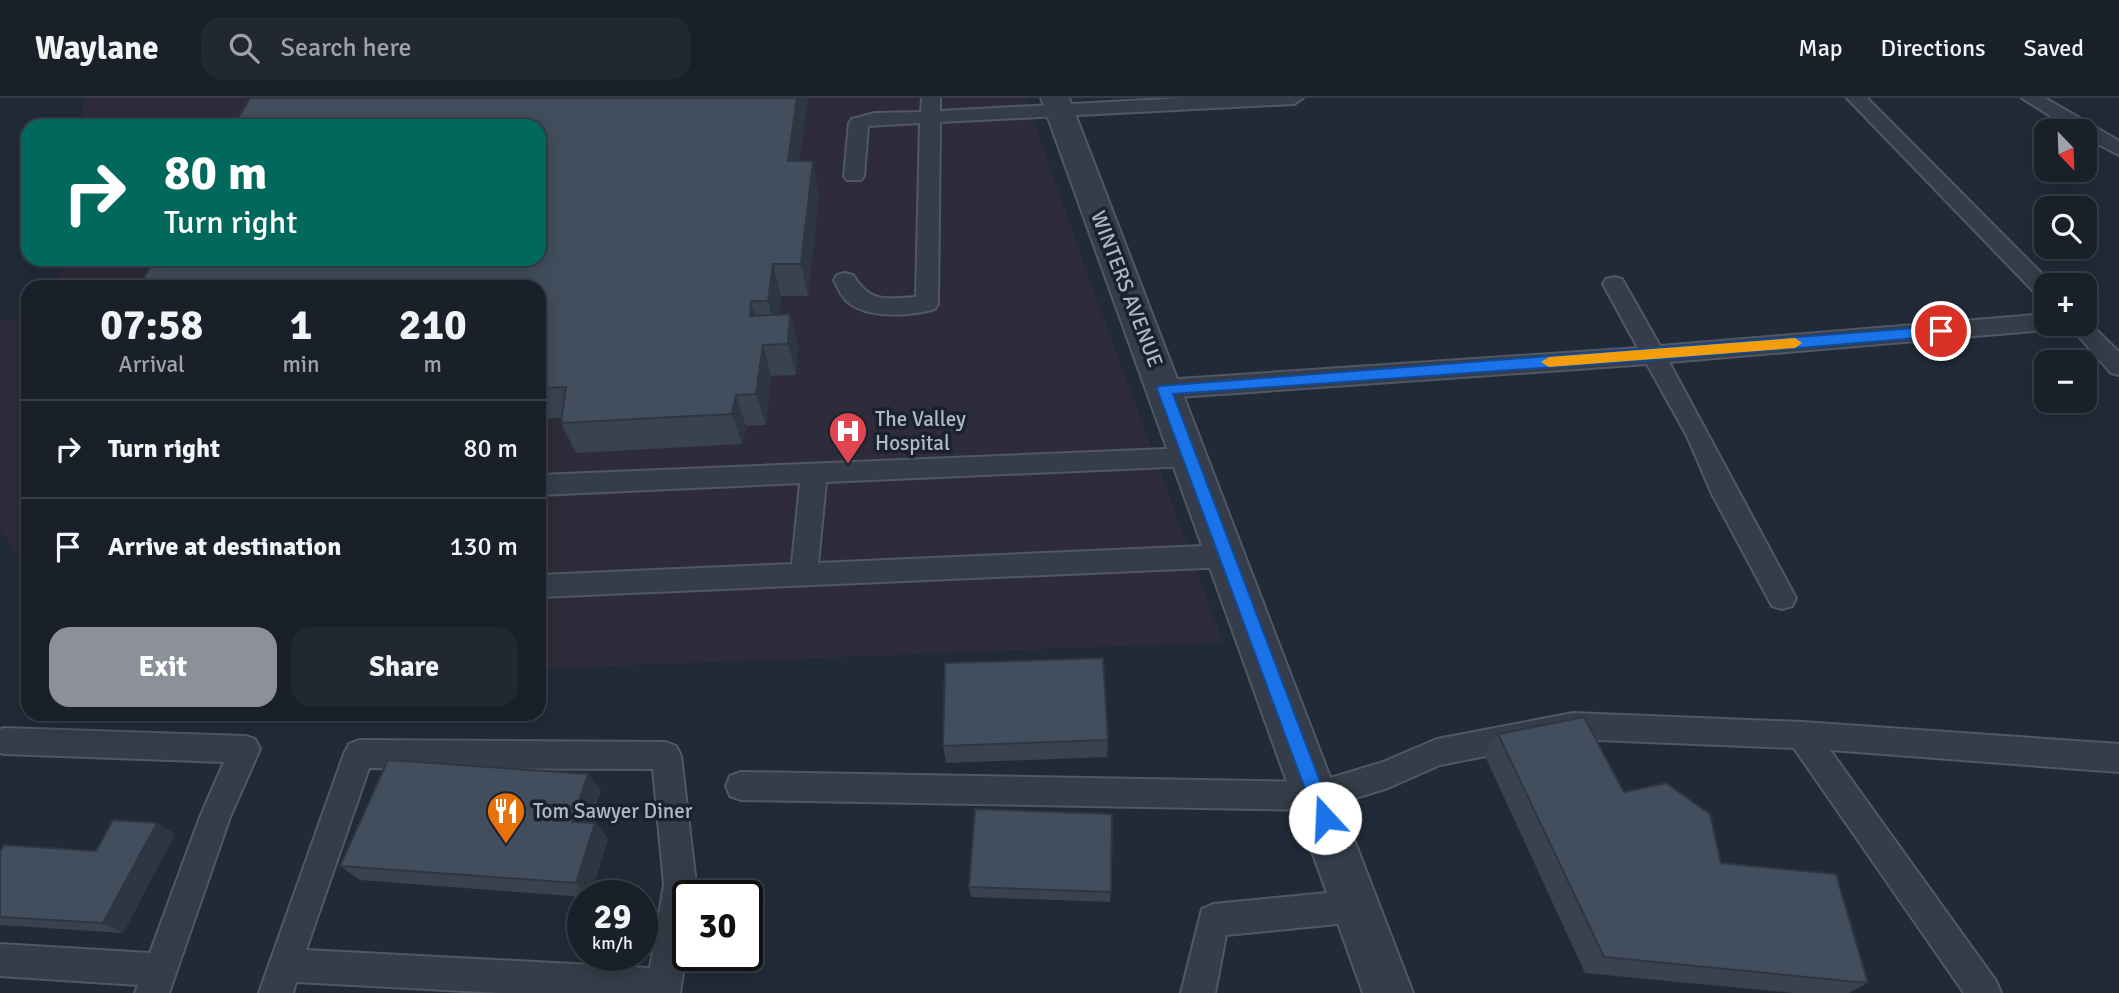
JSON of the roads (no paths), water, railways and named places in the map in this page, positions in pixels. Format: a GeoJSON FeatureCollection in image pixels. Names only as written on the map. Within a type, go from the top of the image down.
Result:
{"type":"FeatureCollection","features":[{"type":"Feature","properties":{"kind":"street","name":"WINTERS AVENUE"},"geometry":{"type":"LineString","coordinates":[[1057,104],[1317,796],[1388,993]]}},
{"type":"Feature","properties":{"kind":"lane"},"geometry":{"type":"LineString","coordinates":[[854,176],[859,123],[930,107],[1294,98]]}},
{"type":"Feature","properties":{"kind":"lane"},"geometry":{"type":"LineString","coordinates":[[1856,98],[2034,279]]}},
{"type":"Feature","properties":{"kind":"lane"},"geometry":{"type":"LineString","coordinates":[[2031,98],[2119,149]]}},
{"type":"Feature","properties":{"kind":"lane"},"geometry":{"type":"LineString","coordinates":[[845,280],[853,296],[865,303],[879,306],[927,304],[930,107]]}},
{"type":"Feature","properties":{"kind":"lane"},"geometry":{"type":"LineString","coordinates":[[1614,284],[1699,436],[1725,494],[1782,598]]}},
{"type":"Feature","properties":{"kind":"lane"},"geometry":{"type":"LineString","coordinates":[[1164,389],[1654,355],[2034,323]]}},
{"type":"Feature","properties":{"kind":"lane"},"geometry":{"type":"LineString","coordinates":[[2090,336],[2119,367]]}},
{"type":"Feature","properties":{"kind":"lane"},"geometry":{"type":"LineString","coordinates":[[546,485],[1190,457]]}},
{"type":"Feature","properties":{"kind":"lane"},"geometry":{"type":"LineString","coordinates":[[804,575],[814,473]]}},
{"type":"Feature","properties":{"kind":"lane"},"geometry":{"type":"LineString","coordinates":[[546,586],[1227,556]]}},
{"type":"Feature","properties":{"kind":"lane"},"geometry":{"type":"LineString","coordinates":[[741,786],[1317,796],[1388,774],[1437,752],[1573,726],[1802,735],[2119,758]]}},
{"type":"Feature","properties":{"kind":"lane"},"geometry":{"type":"LineString","coordinates":[[1802,735],[1984,993]]}},
{"type":"Feature","properties":{"kind":"lane"},"geometry":{"type":"LineString","coordinates":[[0,960],[157,982],[215,817],[245,749],[4,741]]}},
{"type":"Feature","properties":{"kind":"lane"},"geometry":{"type":"LineString","coordinates":[[359,754],[666,756],[680,884],[665,989],[280,979],[359,754]]}},
{"type":"Feature","properties":{"kind":"lane"},"geometry":{"type":"LineString","coordinates":[[1198,993],[1213,920],[1357,906]]}},
{"type":"Feature","properties":{"kind":"place","name":"The Valley Hospital"},"geometry":{"type":"Point","coordinates":[848,465]}},
{"type":"Feature","properties":{"kind":"place","name":"Tom Sawyer Diner"},"geometry":{"type":"Point","coordinates":[506,845]}}]}
